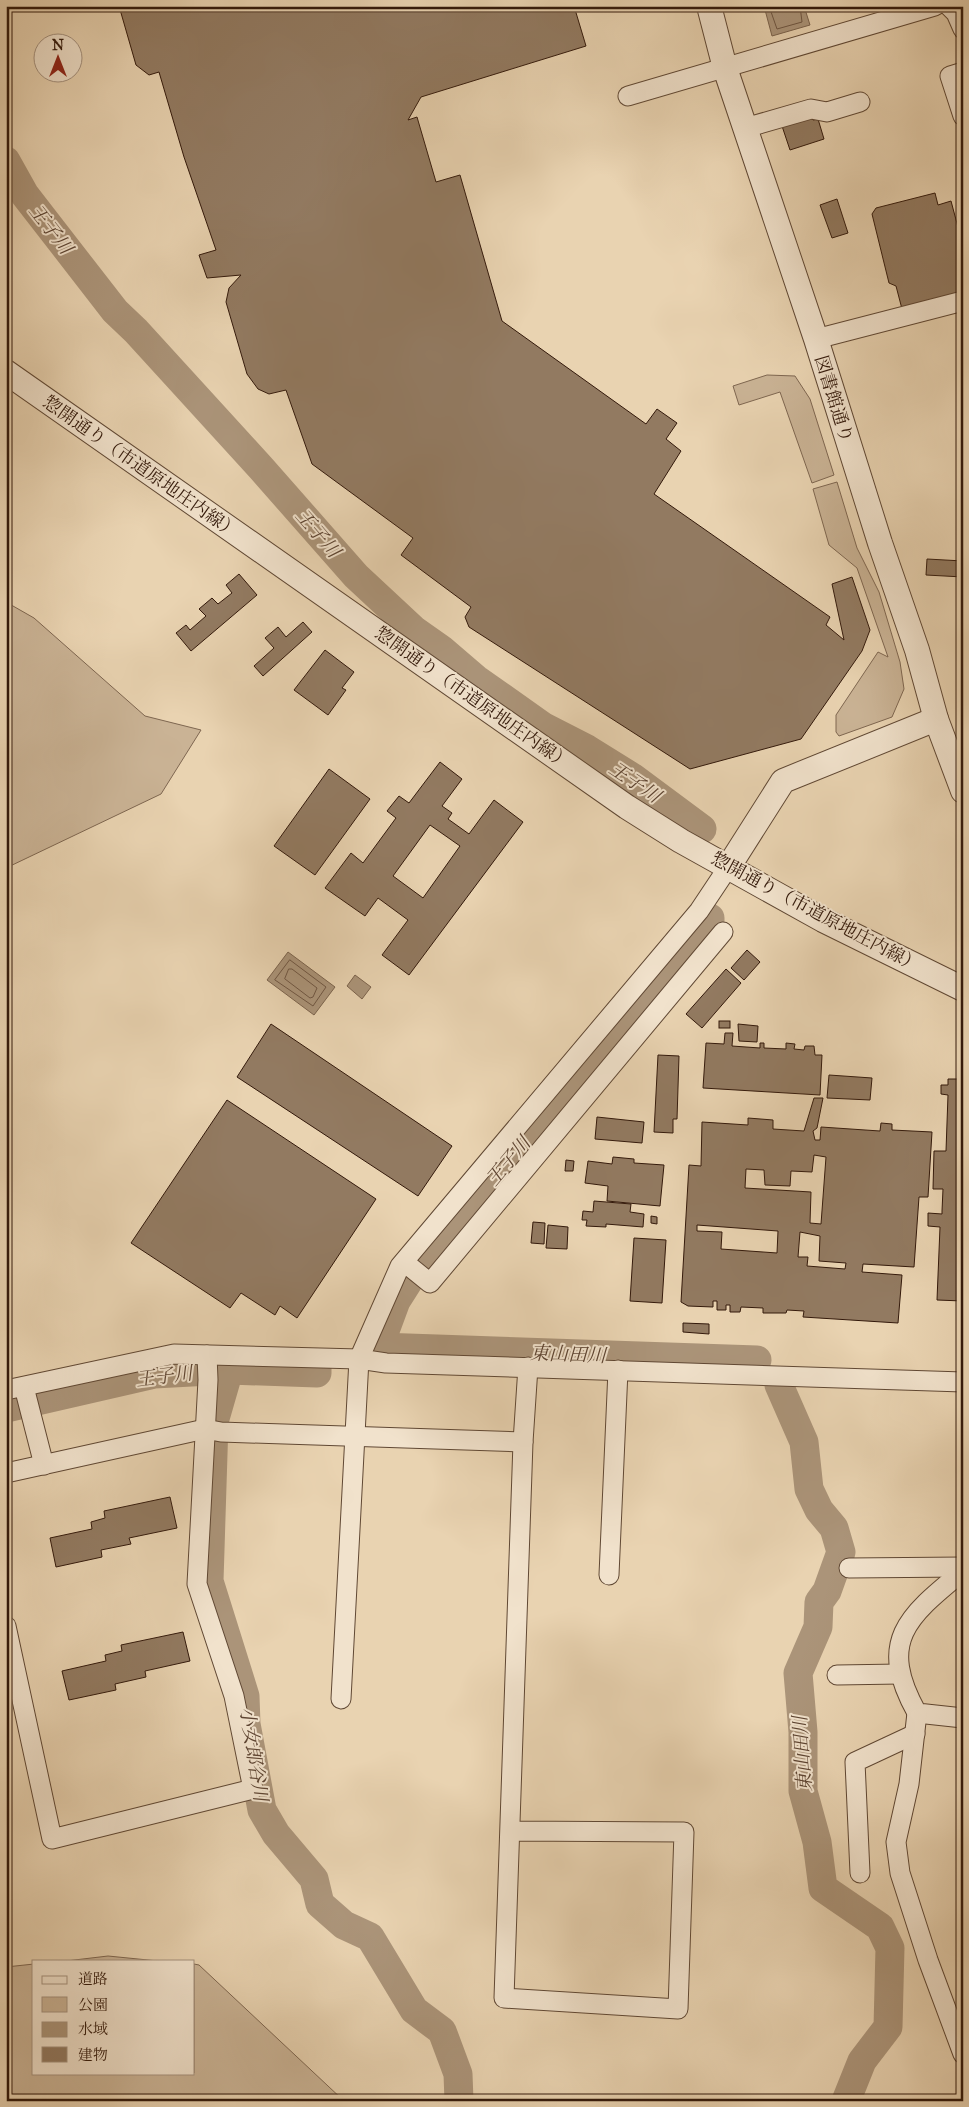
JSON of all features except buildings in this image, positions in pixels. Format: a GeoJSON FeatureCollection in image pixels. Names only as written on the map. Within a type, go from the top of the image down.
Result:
{"type":"FeatureCollection","features":[{"type":"Feature","properties":{"kind":"street","name":"図書館通り"},"geometry":{"type":"LineString","coordinates":[[709,6],[725,68],[816,339],[880,543],[917,650],[936,719],[961,778]]}},
{"type":"Feature","properties":{"kind":"street"},"geometry":{"type":"LineString","coordinates":[[628,96],[935,6]]}},
{"type":"Feature","properties":{"kind":"street"},"geometry":{"type":"LineString","coordinates":[[949,6],[956,13],[963,29]]}},
{"type":"Feature","properties":{"kind":"street"},"geometry":{"type":"LineString","coordinates":[[963,72],[950,76],[963,116]]}},
{"type":"Feature","properties":{"kind":"street"},"geometry":{"type":"LineString","coordinates":[[745,128],[811,108],[827,112],[860,102]]}},
{"type":"Feature","properties":{"kind":"street"},"geometry":{"type":"LineString","coordinates":[[816,339],[963,301]]}},
{"type":"Feature","properties":{"kind":"street","name":"惣開通り（市道原地庄内線）"},"geometry":{"type":"LineString","coordinates":[[6,372],[628,807],[681,841],[823,920],[963,989]]}},
{"type":"Feature","properties":{"kind":"street"},"geometry":{"type":"LineString","coordinates":[[341,1699],[359,1359],[405,1262],[699,910],[783,781],[936,719]]}},
{"type":"Feature","properties":{"kind":"street"},"geometry":{"type":"LineString","coordinates":[[405,1262],[430,1283],[723,932]]}},
{"type":"Feature","properties":{"kind":"street"},"geometry":{"type":"LineString","coordinates":[[44,1465],[30,1414],[19,1390],[174,1354],[207,1358],[359,1359],[386,1363],[963,1382]]}},
{"type":"Feature","properties":{"kind":"street"},"geometry":{"type":"LineString","coordinates":[[6,1626],[12,1682],[52,1839],[253,1789],[234,1696],[197,1584],[212,1430],[207,1358]]}},
{"type":"Feature","properties":{"kind":"street"},"geometry":{"type":"LineString","coordinates":[[510,1831],[684,1832],[678,2009],[504,1998],[523,1442],[528,1367]]}},
{"type":"Feature","properties":{"kind":"street"},"geometry":{"type":"LineString","coordinates":[[608,1576],[618,1370]]}},
{"type":"Feature","properties":{"kind":"street"},"geometry":{"type":"LineString","coordinates":[[6,1473],[212,1430],[523,1442]]}},
{"type":"Feature","properties":{"kind":"street"},"geometry":{"type":"LineString","coordinates":[[849,1568],[963,1567]]}},
{"type":"Feature","properties":{"kind":"street"},"geometry":{"type":"LineString","coordinates":[[963,1571],[909,1621],[901,1638],[898,1662],[900,1674],[904,1689],[917,1713],[909,1784],[896,1842],[900,1873],[928,1960],[963,2054]]}},
{"type":"Feature","properties":{"kind":"street"},"geometry":{"type":"LineString","coordinates":[[837,1675],[900,1674]]}},
{"type":"Feature","properties":{"kind":"street"},"geometry":{"type":"LineString","coordinates":[[917,1713],[963,1718]]}},
{"type":"Feature","properties":{"kind":"street"},"geometry":{"type":"LineString","coordinates":[[860,1873],[855,1762],[915,1734]]}},
{"type":"Feature","properties":{"kind":"green space"},"geometry":{"type":"Polygon","coordinates":[[[767,375],[795,376],[810,399],[834,475],[812,483],[780,392],[739,405],[733,386],[767,375]]]}},
{"type":"Feature","properties":{"kind":"green space"},"geometry":{"type":"Polygon","coordinates":[[[837,482],[857,548],[879,592],[900,662],[904,689],[892,717],[839,736],[836,732],[836,715],[878,652],[888,657],[857,568],[829,545],[813,489],[837,482]]]}},
{"type":"Feature","properties":{"kind":"green space"},"geometry":{"type":"Polygon","coordinates":[[[6,602],[34,618],[145,716],[201,730],[161,794],[6,868],[6,602]]]}},
{"type":"Feature","properties":{"kind":"green space"},"geometry":{"type":"Polygon","coordinates":[[[108,1956],[148,1960],[74,1960],[108,1956]]]}},
{"type":"Feature","properties":{"kind":"green space"},"geometry":{"type":"Polygon","coordinates":[[[32,1964],[32,2074],[195,2074],[195,1964],[199,1965],[344,2101],[6,2101],[6,1967],[32,1964]]]}},
{"type":"Feature","properties":{"kind":"water"},"geometry":{"type":"Polygon","coordinates":[[[764,6],[804,6],[810,25],[772,36],[764,6]]]}},
{"type":"Feature","properties":{"kind":"water"},"geometry":{"type":"Polygon","coordinates":[[[288,952],[335,987],[314,1015],[267,980],[288,952]]]}},
{"type":"Feature","properties":{"kind":"water"},"geometry":{"type":"Polygon","coordinates":[[[355,975],[371,987],[362,999],[347,986],[355,975]]]}},
{"type":"Feature","properties":{"kind":"waterway","name":"王子川"},"geometry":{"type":"LineString","coordinates":[[6,161],[25,195],[115,311],[136,331],[261,468],[356,576],[414,630],[441,649],[476,679],[544,727],[587,749],[632,777],[702,829]]}},
{"type":"Feature","properties":{"kind":"waterway","name":"王子川"},"geometry":{"type":"LineString","coordinates":[[710,918],[710,924],[415,1271],[396,1301],[379,1347],[757,1360]]}},
{"type":"Feature","properties":{"kind":"waterway","name":"王子川"},"geometry":{"type":"LineString","coordinates":[[6,1408],[154,1374],[229,1370],[317,1373],[317,1364]]}},
{"type":"Feature","properties":{"kind":"waterway","name":"小女郎谷川"},"geometry":{"type":"LineString","coordinates":[[229,1370],[214,1422],[209,1581],[245,1696],[246,1724],[262,1810],[276,1834],[314,1879],[320,1904],[344,1925],[370,1937],[414,2010],[442,2031],[458,2074],[459,2101]]}},
{"type":"Feature","properties":{"kind":"waterway","name":"東山田川"},"geometry":{"type":"LineString","coordinates":[[779,1385],[804,1442],[809,1489],[819,1510],[834,1528],[841,1552],[827,1591],[819,1602],[818,1627],[798,1673],[803,1732],[803,1791],[817,1842],[823,1888],[880,1927],[890,1948],[888,2027],[862,2061],[846,2101]]}}]}
